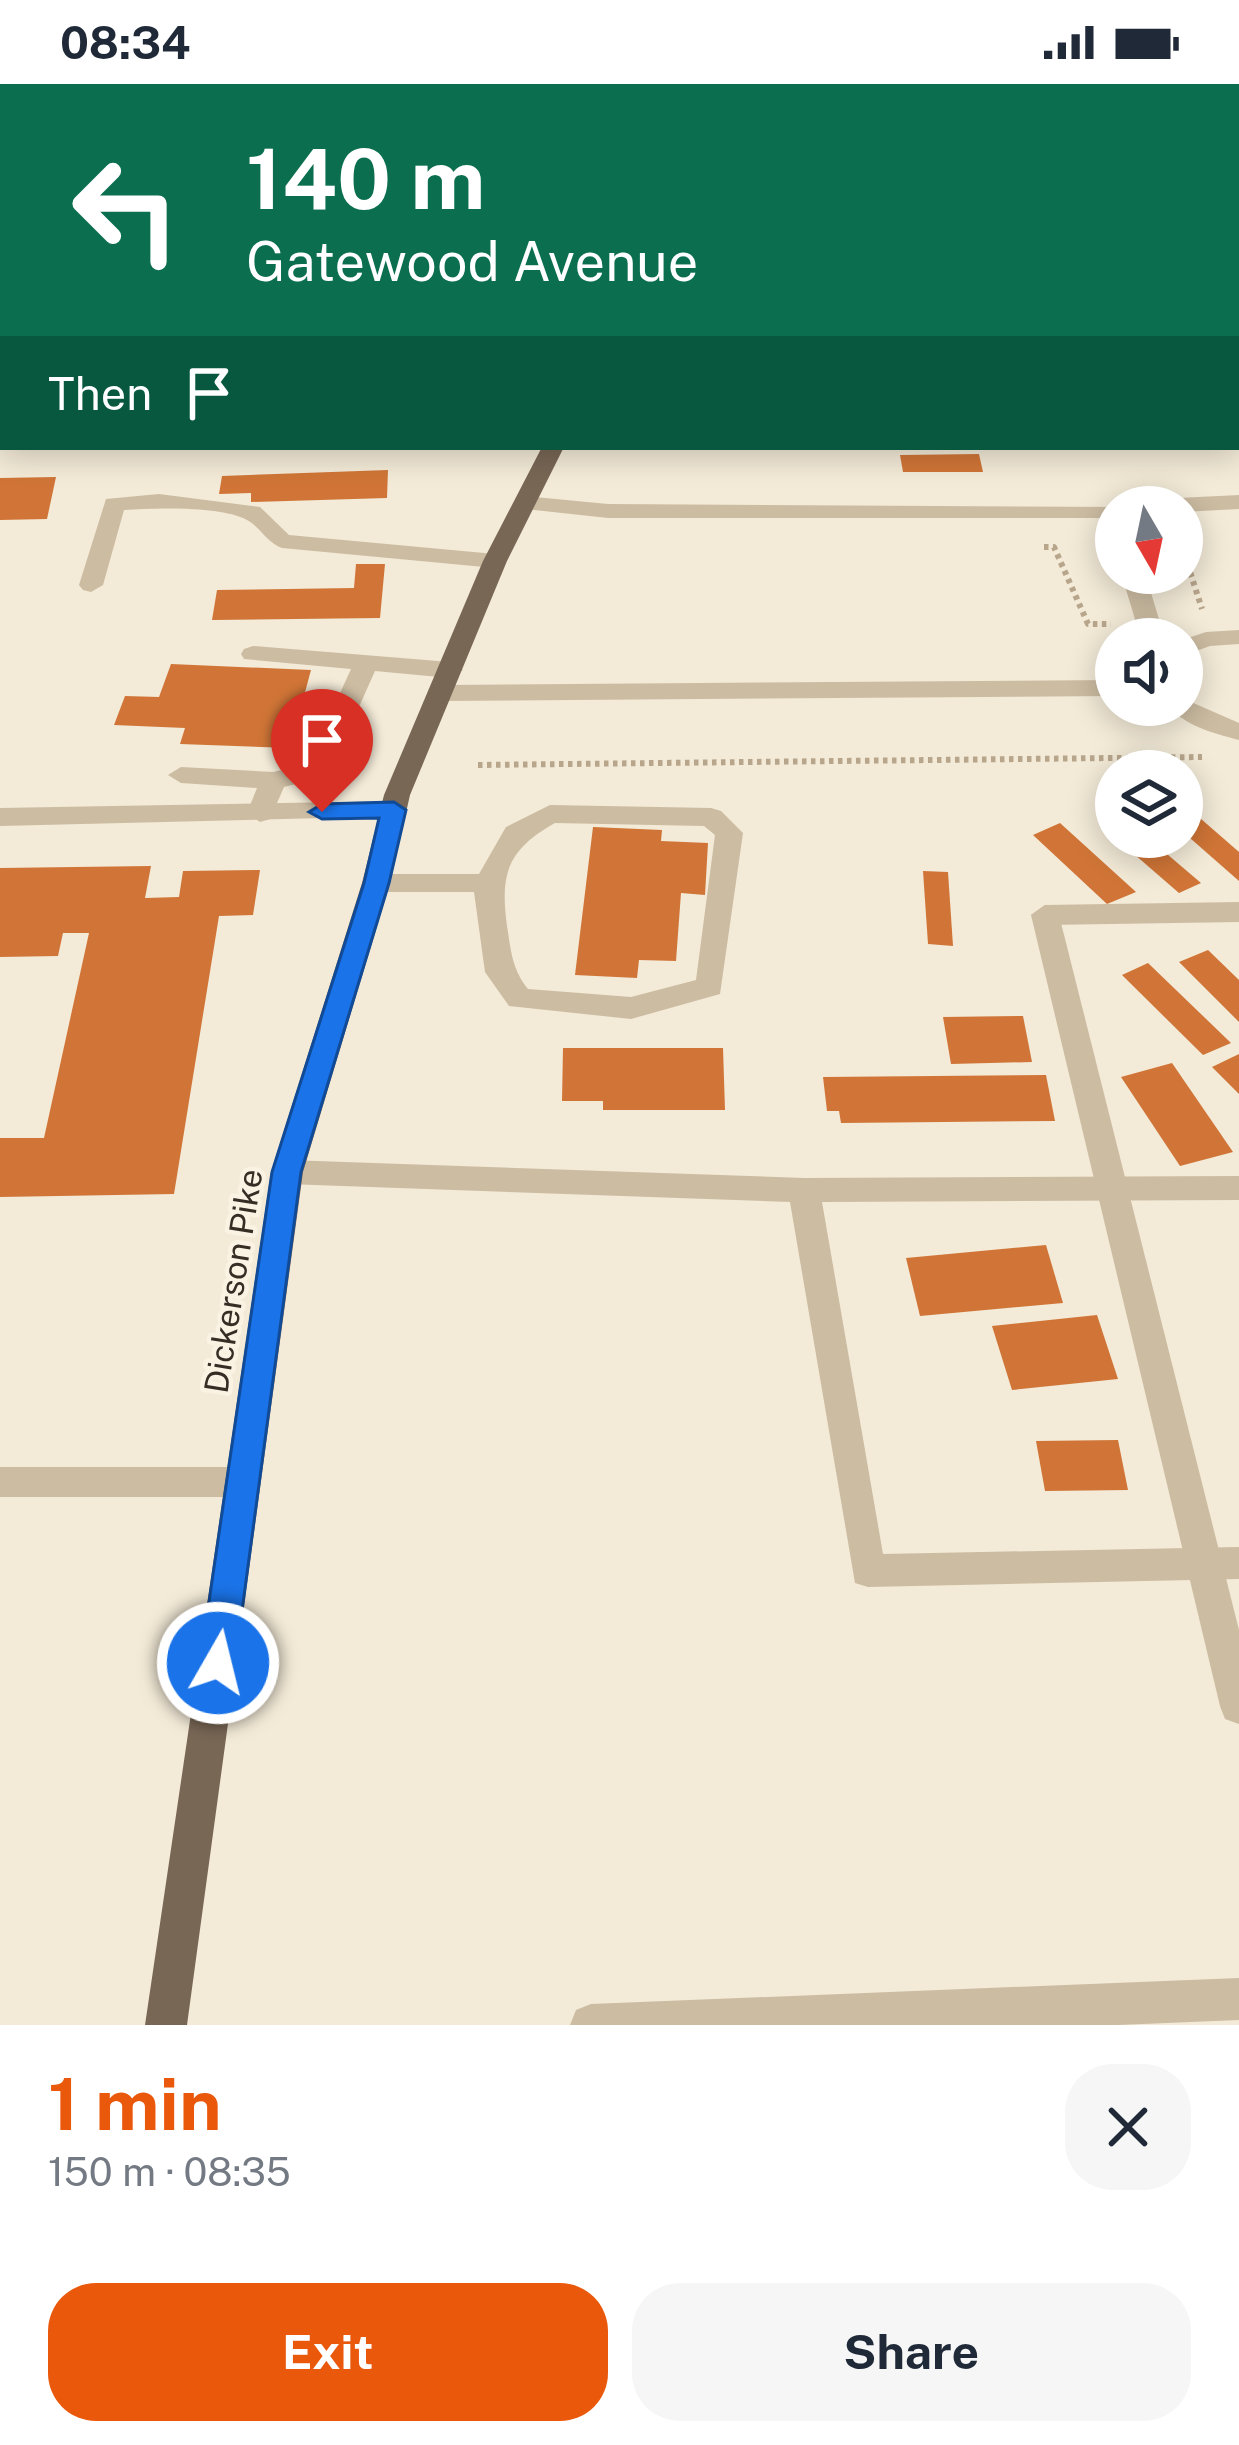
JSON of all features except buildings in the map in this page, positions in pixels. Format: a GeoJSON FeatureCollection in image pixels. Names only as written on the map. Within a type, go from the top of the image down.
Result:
{"type":"FeatureCollection","features":[{"type":"Feature","properties":{"kind":"main road","name":"Dickerson Pike"},"geometry":{"type":"LineString","coordinates":[[166,2025],[287,1172],[394,810],[495,560],[551,450]]}},
{"type":"Feature","properties":{"kind":"street"},"geometry":{"type":"LineString","coordinates":[[91,585],[114,504],[159,501],[252,512],[282,542],[495,560]]}},
{"type":"Feature","properties":{"kind":"street"},"geometry":{"type":"LineString","coordinates":[[1203,505],[1239,502]]}},
{"type":"Feature","properties":{"kind":"street"},"geometry":{"type":"LineString","coordinates":[[524,503],[608,511],[1095,512]]}},
{"type":"Feature","properties":{"kind":"street"},"geometry":{"type":"LineString","coordinates":[[1203,643],[1239,637]]}},
{"type":"Feature","properties":{"kind":"street"},"geometry":{"type":"LineString","coordinates":[[253,654],[365,665],[445,682],[1095,688]]}},
{"type":"Feature","properties":{"kind":"street"},"geometry":{"type":"LineString","coordinates":[[181,775],[273,781],[319,770],[365,665]]}},
{"type":"Feature","properties":{"kind":"street"},"geometry":{"type":"LineString","coordinates":[[1203,720],[1239,731]]}},
{"type":"Feature","properties":{"kind":"street"},"geometry":{"type":"LineString","coordinates":[[260,813],[273,781]]}},
{"type":"Feature","properties":{"kind":"street"},"geometry":{"type":"LineString","coordinates":[[0,817],[394,810]]}},
{"type":"Feature","properties":{"kind":"street"},"geometry":{"type":"LineString","coordinates":[[550,814],[711,817],[729,833],[710,987],[631,1008],[519,999],[499,972],[487,883],[516,833],[550,814]]}},
{"type":"Feature","properties":{"kind":"street"},"geometry":{"type":"LineString","coordinates":[[376,883],[487,883]]}},
{"type":"Feature","properties":{"kind":"street"},"geometry":{"type":"LineString","coordinates":[[1239,912],[1045,915],[1113,1190],[1222,1563],[1239,1706]]}},
{"type":"Feature","properties":{"kind":"street"},"geometry":{"type":"LineString","coordinates":[[287,1172],[804,1190],[1239,1189]]}},
{"type":"Feature","properties":{"kind":"street"},"geometry":{"type":"LineString","coordinates":[[804,1190],[868,1571],[1222,1563]]}},
{"type":"Feature","properties":{"kind":"street"},"geometry":{"type":"LineString","coordinates":[[0,1483],[243,1482]]}},
{"type":"Feature","properties":{"kind":"street"},"geometry":{"type":"LineString","coordinates":[[591,2025],[1239,1999]]}},
{"type":"Feature","properties":{"kind":"path"},"geometry":{"type":"LineString","coordinates":[[1030,547],[1054,547],[1088,624],[1095,625]]}},
{"type":"Feature","properties":{"kind":"path"},"geometry":{"type":"LineString","coordinates":[[1197,594],[1207,623],[1203,624]]}},
{"type":"Feature","properties":{"kind":"path"},"geometry":{"type":"LineString","coordinates":[[478,765],[1215,757]]}},
{"type":"Feature","properties":{"kind":"route"},"geometry":{"type":"LineString","coordinates":[[218,1663],[287,1172],[394,810],[322,812]]}}]}
